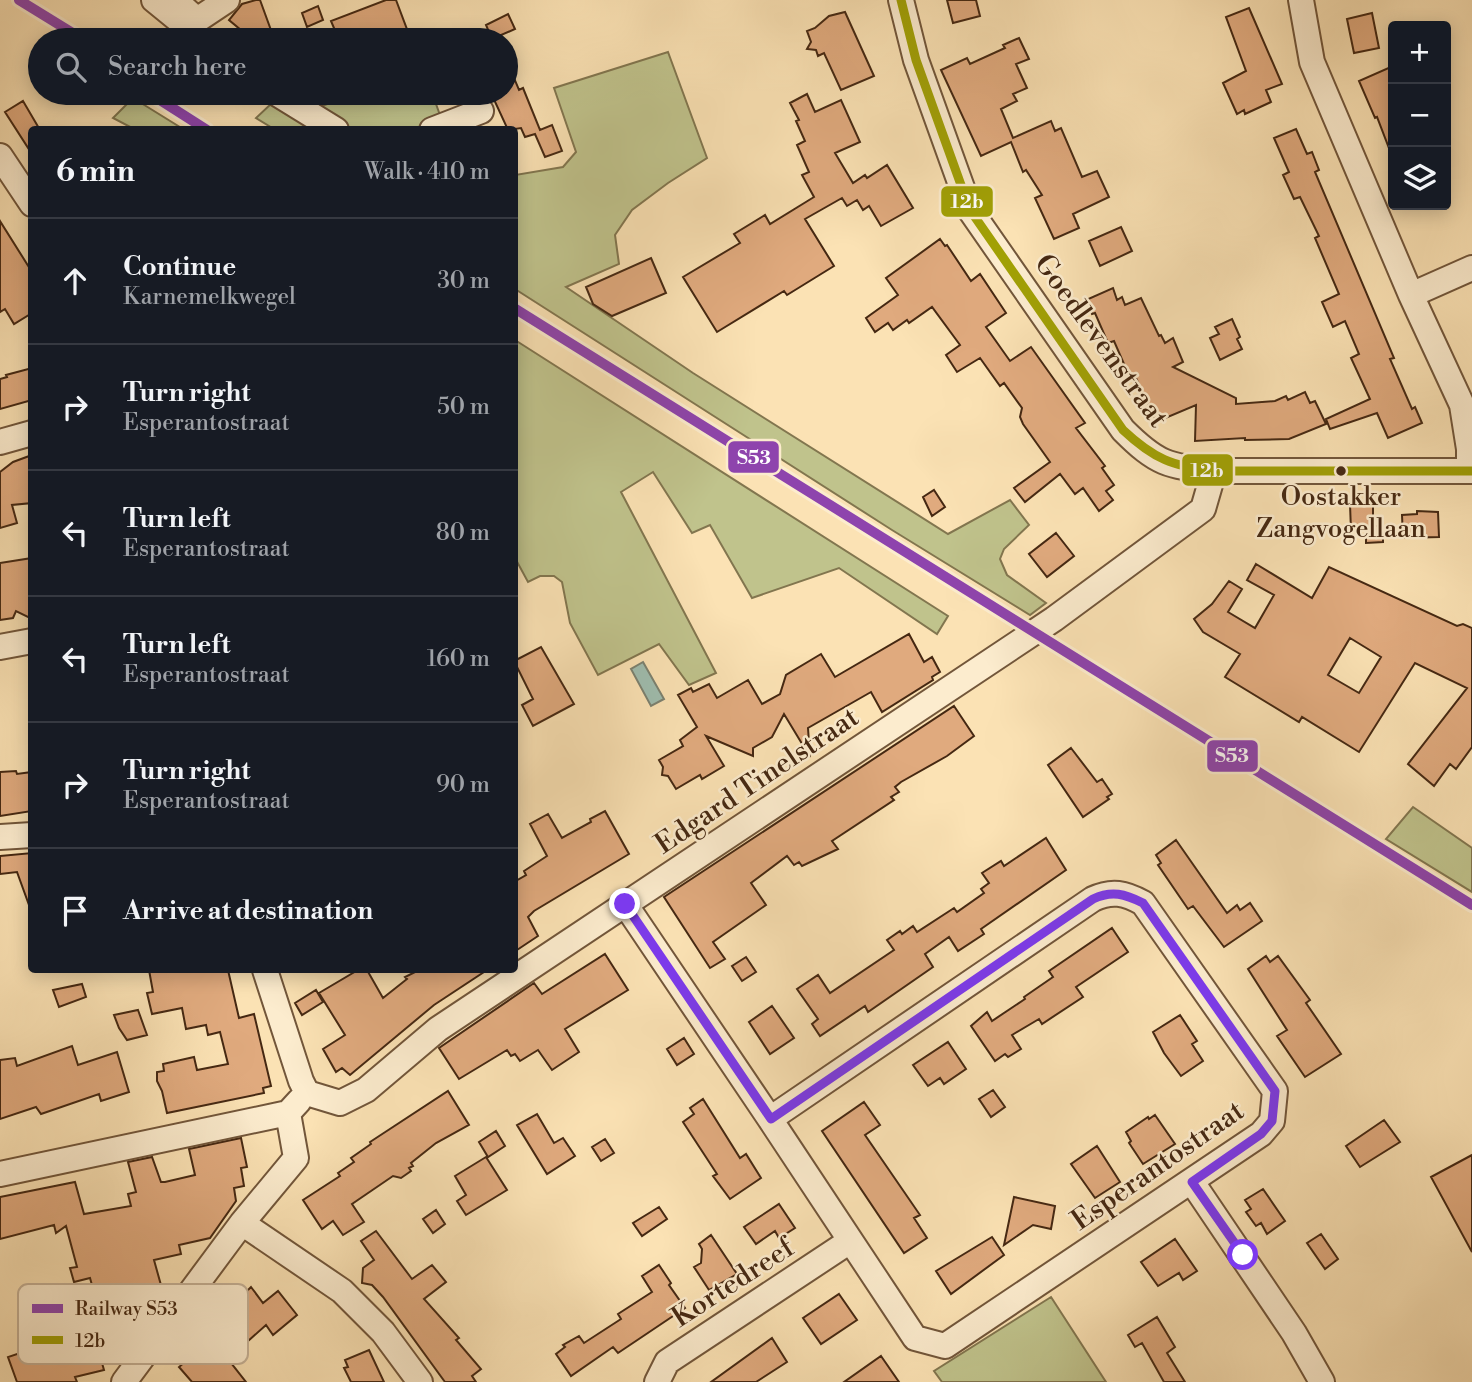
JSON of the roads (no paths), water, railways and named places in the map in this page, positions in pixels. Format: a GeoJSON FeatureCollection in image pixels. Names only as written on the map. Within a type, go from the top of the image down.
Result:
{"type":"FeatureCollection","features":[{"type":"Feature","properties":{"kind":"street"},"geometry":{"type":"LineString","coordinates":[[155,0],[189,28]]}},
{"type":"Feature","properties":{"kind":"street"},"geometry":{"type":"LineString","coordinates":[[175,0],[197,20],[227,0]]}},
{"type":"Feature","properties":{"kind":"street","name":"Goedlevenstraat"},"geometry":{"type":"LineString","coordinates":[[901,0],[916,60],[970,210],[1123,430],[1147,454],[1175,467],[1214,471],[1471,471]]}},
{"type":"Feature","properties":{"kind":"street"},"geometry":{"type":"LineString","coordinates":[[1301,0],[1312,62],[1411,295],[1462,405],[1471,471]]}},
{"type":"Feature","properties":{"kind":"street"},"geometry":{"type":"LineString","coordinates":[[295,105],[330,126]]}},
{"type":"Feature","properties":{"kind":"street"},"geometry":{"type":"LineString","coordinates":[[442,126],[481,111]]}},
{"type":"Feature","properties":{"kind":"street"},"geometry":{"type":"LineString","coordinates":[[0,156],[28,198]]}},
{"type":"Feature","properties":{"kind":"street"},"geometry":{"type":"LineString","coordinates":[[1411,295],[1472,268]]}},
{"type":"Feature","properties":{"kind":"street"},"geometry":{"type":"LineString","coordinates":[[0,442],[28,434]]}},
{"type":"Feature","properties":{"kind":"street","name":"Edgard Tinelstraat"},"geometry":{"type":"LineString","coordinates":[[307,1093],[340,1103],[366,1090],[438,1029],[1054,619],[1203,509],[1214,471]]}},
{"type":"Feature","properties":{"kind":"street"},"geometry":{"type":"LineString","coordinates":[[0,647],[28,642]]}},
{"type":"Feature","properties":{"kind":"street"},"geometry":{"type":"LineString","coordinates":[[0,837],[28,835]]}},
{"type":"Feature","properties":{"kind":"street","name":"Esperantostraat"},"geometry":{"type":"LineString","coordinates":[[625,904],[771,1119],[915,1339],[945,1346],[1192,1182],[1261,1134],[1272,1121],[1275,1091],[1143,903],[1114,892],[1093,899],[771,1119]]}},
{"type":"Feature","properties":{"kind":"street"},"geometry":{"type":"LineString","coordinates":[[0,1174],[288,1113],[307,1093],[266,973]]}},
{"type":"Feature","properties":{"kind":"street"},"geometry":{"type":"LineString","coordinates":[[199,1284],[242,1223],[296,1158],[288,1113]]}},
{"type":"Feature","properties":{"kind":"street"},"geometry":{"type":"LineString","coordinates":[[1192,1182],[1294,1333],[1322,1382]]}},
{"type":"Feature","properties":{"kind":"street"},"geometry":{"type":"LineString","coordinates":[[242,1223],[342,1292],[383,1332],[420,1382]]}},
{"type":"Feature","properties":{"kind":"street","name":"Kortedreef"},"geometry":{"type":"LineString","coordinates":[[657,1382],[667,1362],[850,1241]]}},
{"type":"Feature","properties":{"kind":"rail line","name":"S53"},"geometry":{"type":"LineString","coordinates":[[19,0],[64,28]]}},
{"type":"Feature","properties":{"kind":"rail line","name":"S53"},"geometry":{"type":"LineString","coordinates":[[168,105],[201,126]]}},
{"type":"Feature","properties":{"kind":"rail line","name":"S53"},"geometry":{"type":"LineString","coordinates":[[518,310],[1472,905]]}},
{"type":"Feature","properties":{"kind":"place","name":"Oostakker Zangvogellaan"},"geometry":{"type":"Point","coordinates":[1341,471]}}]}
